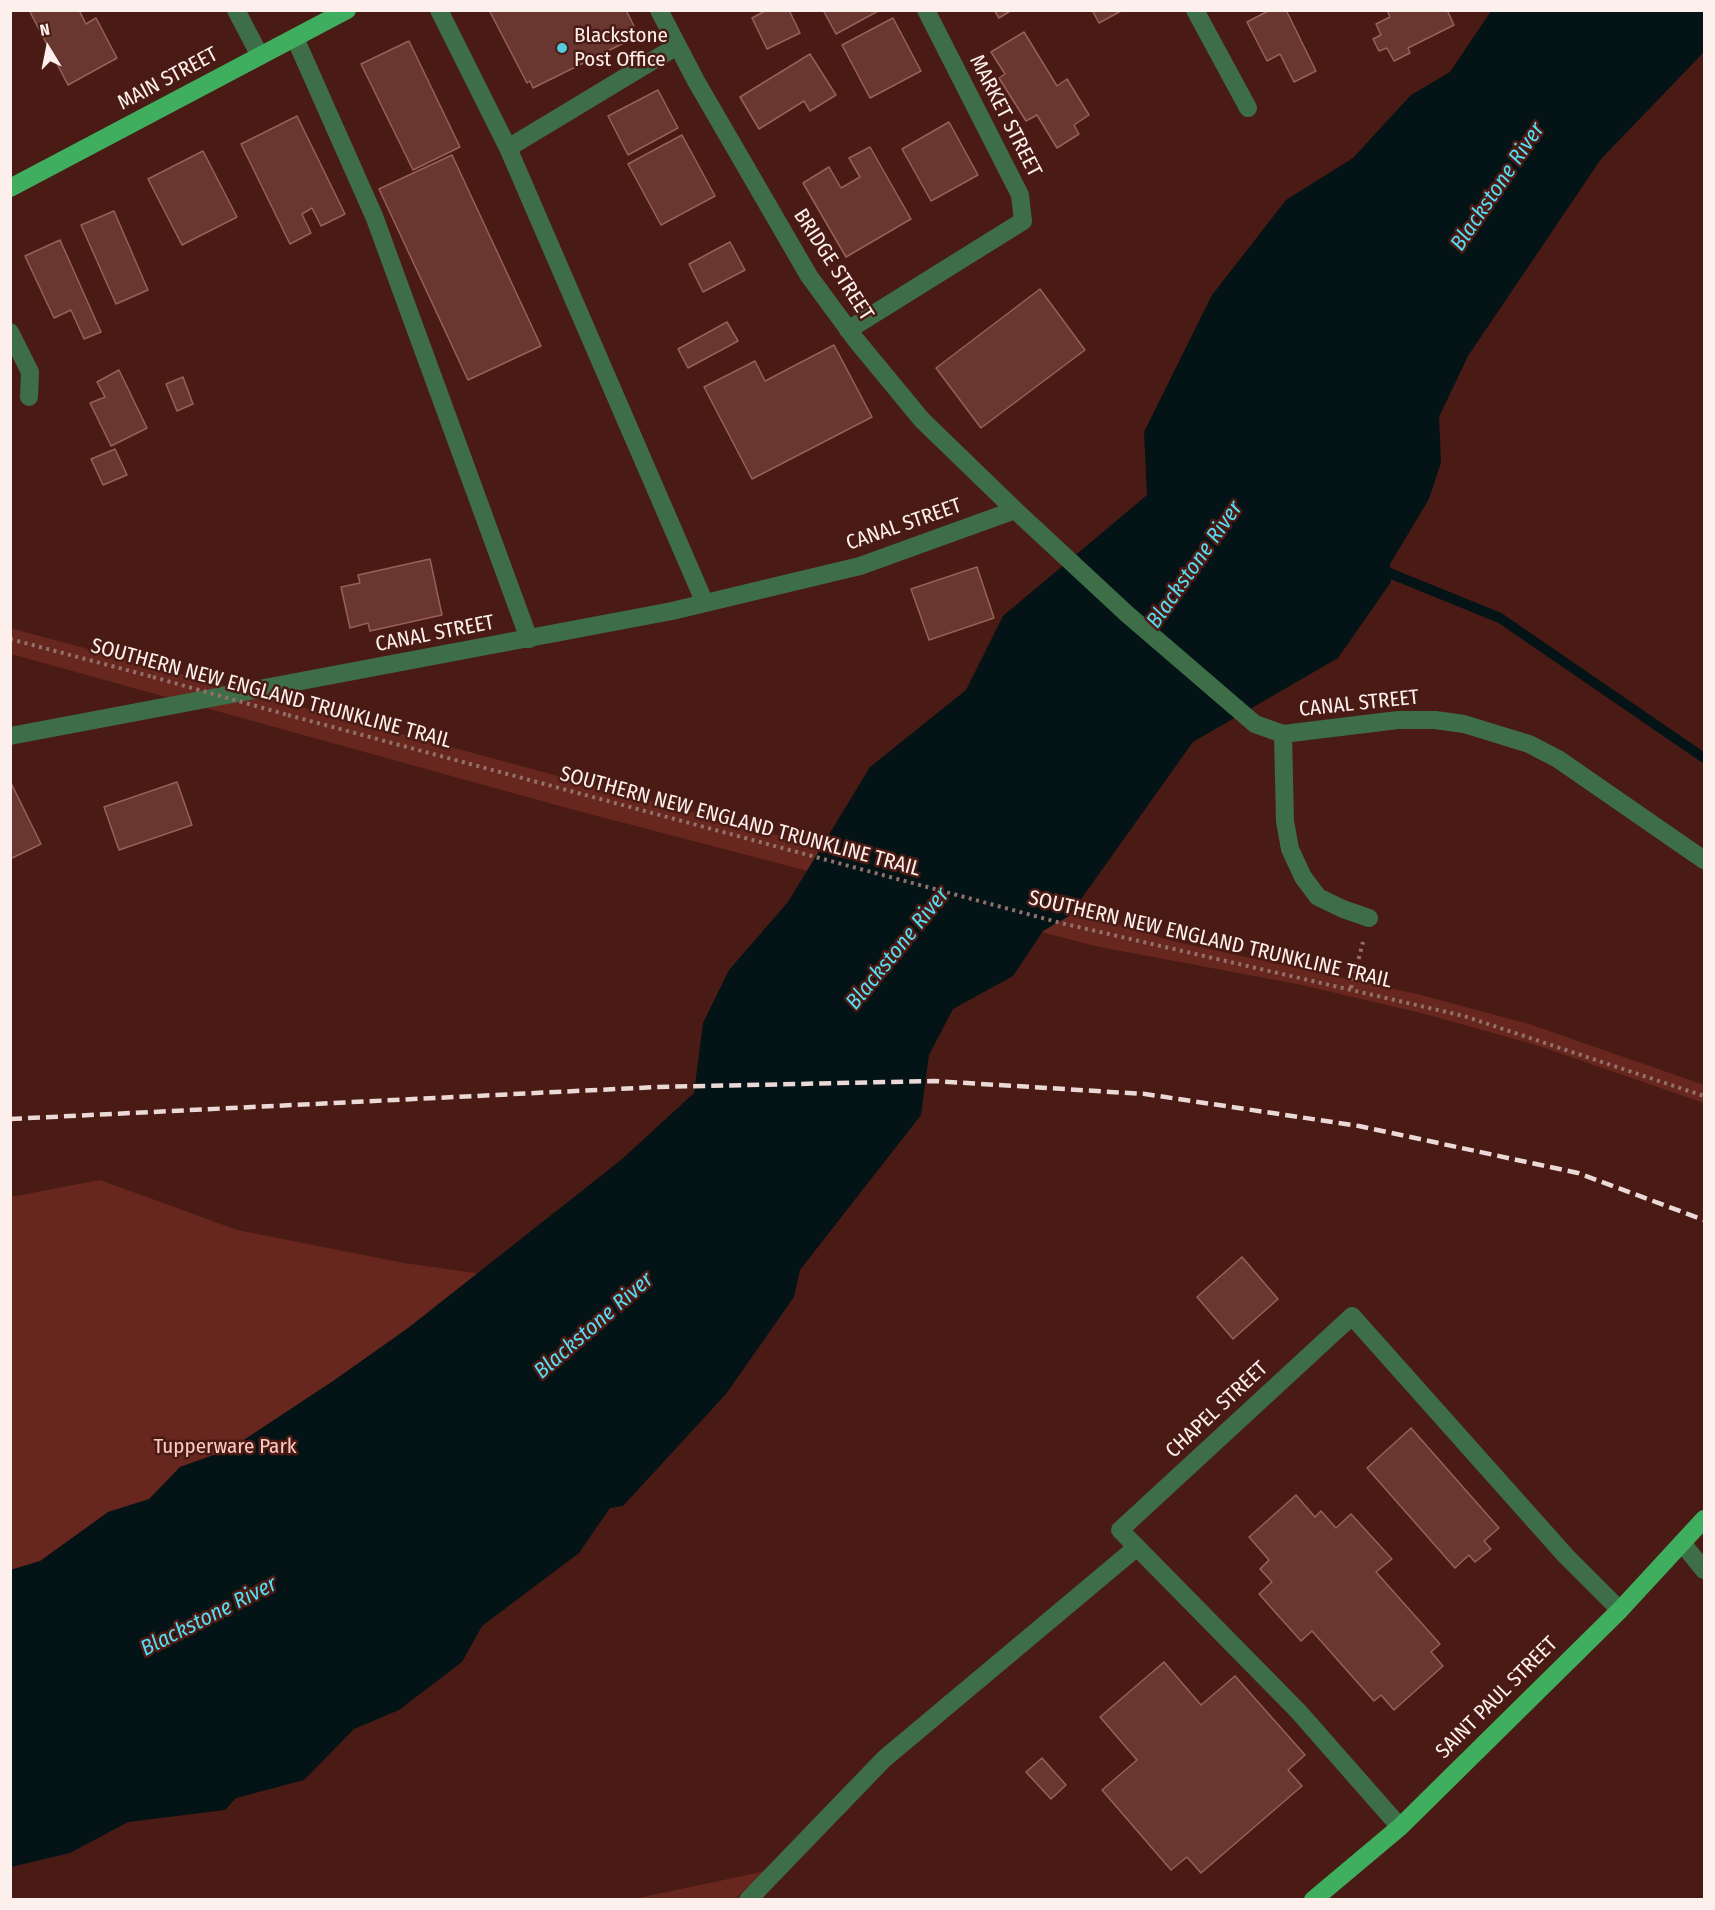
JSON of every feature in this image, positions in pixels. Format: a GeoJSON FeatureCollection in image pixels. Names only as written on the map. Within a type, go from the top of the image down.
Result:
{"type":"FeatureCollection","features":[{"type":"Feature","properties":{"kind":"main road","name":"MAIN STREET"},"geometry":{"type":"LineString","coordinates":[[10,188],[348,10]]}},
{"type":"Feature","properties":{"kind":"main road","name":"SAINT PAUL STREET"},"geometry":{"type":"LineString","coordinates":[[1313,1899],[1400,1827],[1620,1610],[1704,1519]]}},
{"type":"Feature","properties":{"kind":"street"},"geometry":{"type":"LineString","coordinates":[[236,10],[260,56]]}},
{"type":"Feature","properties":{"kind":"street"},"geometry":{"type":"LineString","coordinates":[[439,10],[508,148],[704,601]]}},
{"type":"Feature","properties":{"kind":"street","name":"BRIDGE STREET"},"geometry":{"type":"LineString","coordinates":[[659,10],[677,46],[809,276],[848,330],[921,420],[1015,510]]}},
{"type":"Feature","properties":{"kind":"street","name":"MARKET STREET"},"geometry":{"type":"LineString","coordinates":[[848,330],[1023,220],[1020,195],[926,10]]}},
{"type":"Feature","properties":{"kind":"street"},"geometry":{"type":"LineString","coordinates":[[1195,10],[1248,108]]}},
{"type":"Feature","properties":{"kind":"street"},"geometry":{"type":"LineString","coordinates":[[295,38],[375,216],[529,639]]}},
{"type":"Feature","properties":{"kind":"street"},"geometry":{"type":"LineString","coordinates":[[508,148],[677,46]]}},
{"type":"Feature","properties":{"kind":"street"},"geometry":{"type":"LineString","coordinates":[[10,332],[30,372],[29,397]]}},
{"type":"Feature","properties":{"kind":"street","name":"CANAL STREET"},"geometry":{"type":"LineString","coordinates":[[10,736],[672,611],[704,601],[860,566],[1015,510],[1127,614],[1255,724],[1283,734],[1398,720],[1435,720],[1464,724],[1529,744],[1558,759],[1704,860]]}},
{"type":"Feature","properties":{"kind":"street"},"geometry":{"type":"LineString","coordinates":[[1283,734],[1285,821],[1290,849],[1303,877],[1318,897],[1369,918]]}},
{"type":"Feature","properties":{"kind":"street","name":"CHAPEL STREET"},"geometry":{"type":"LineString","coordinates":[[1400,1827],[1298,1711],[1120,1530],[1352,1316],[1565,1556],[1620,1610]]}},
{"type":"Feature","properties":{"kind":"street"},"geometry":{"type":"LineString","coordinates":[[1682,1543],[1704,1570]]}},
{"type":"Feature","properties":{"kind":"street"},"geometry":{"type":"LineString","coordinates":[[748,1899],[884,1759],[1137,1547]]}},
{"type":"Feature","properties":{"kind":"path","name":"SOUTHERN NEW ENGLAND TRUNKLINE TRAIL"},"geometry":{"type":"LineString","coordinates":[[10,639],[1061,923],[1351,988],[1464,1016],[1704,1096]]}},
{"type":"Feature","properties":{"kind":"path"},"geometry":{"type":"LineString","coordinates":[[1351,988],[1369,918]]}},
{"type":"Feature","properties":{"kind":"green space"},"geometry":{"type":"Polygon","coordinates":[[[10,628],[858,857],[1078,912],[1172,941],[1421,995],[1529,1024],[1704,1085],[1704,1103],[1536,1045],[1425,1014],[1302,985],[1095,946],[567,808],[11,654],[10,628]]]}},
{"type":"Feature","properties":{"kind":"green space","name":"Tupperware Park"},"geometry":{"type":"Polygon","coordinates":[[[100,1180],[237,1230],[404,1263],[531,1281],[11,1752],[11,1197],[100,1180]]]}},
{"type":"Feature","properties":{"kind":"green space"},"geometry":{"type":"Polygon","coordinates":[[[771,1870],[736,1899],[629,1900],[771,1870]]]}},
{"type":"Feature","properties":{"kind":"water","name":"Blackstone River"},"geometry":{"type":"Polygon","coordinates":[[[1491,11],[1704,11],[1704,52],[1601,159],[1468,356],[1439,417],[1441,462],[1429,499],[1390,564],[1391,582],[1338,658],[1193,742],[1069,916],[1043,931],[1013,976],[953,1009],[929,1055],[921,1115],[800,1270],[794,1297],[726,1394],[623,1506],[610,1508],[579,1553],[482,1626],[462,1662],[399,1710],[354,1729],[304,1780],[236,1798],[225,1810],[128,1822],[70,1853],[11,1867],[10,1570],[40,1561],[108,1512],[149,1499],[180,1467],[230,1449],[333,1381],[408,1328],[621,1160],[694,1093],[703,1023],[729,970],[788,902],[870,767],[966,690],[1003,616],[1147,495],[1144,432],[1212,295],[1286,200],[1353,158],[1411,95],[1450,72],[1491,11]]]}},
{"type":"Feature","properties":{"kind":"building"},"geometry":{"type":"Polygon","coordinates":[[[29,10],[79,10],[86,24],[96,18],[117,58],[68,85],[29,10]]]}},
{"type":"Feature","properties":{"kind":"building","name":"Blackstone Post Office"},"geometry":{"type":"Polygon","coordinates":[[[489,10],[626,10],[634,26],[629,29],[634,38],[533,88],[530,81],[527,83],[489,10]]]}},
{"type":"Feature","properties":{"kind":"building"},"geometry":{"type":"Polygon","coordinates":[[[767,10],[789,10],[800,33],[767,49],[752,18],[767,10]]]}},
{"type":"Feature","properties":{"kind":"building"},"geometry":{"type":"Polygon","coordinates":[[[823,10],[880,10],[836,34],[823,10]]]}},
{"type":"Feature","properties":{"kind":"building"},"geometry":{"type":"Polygon","coordinates":[[[994,10],[1012,10],[999,18],[994,10]]]}},
{"type":"Feature","properties":{"kind":"building"},"geometry":{"type":"Polygon","coordinates":[[[1092,10],[1123,10],[1099,23],[1092,10]]]}},
{"type":"Feature","properties":{"kind":"building"},"geometry":{"type":"Polygon","coordinates":[[[1270,10],[1286,10],[1316,71],[1294,82],[1280,54],[1267,61],[1247,22],[1270,10]]]}},
{"type":"Feature","properties":{"kind":"building"},"geometry":{"type":"Polygon","coordinates":[[[1387,10],[1447,10],[1454,25],[1408,48],[1410,53],[1394,61],[1387,48],[1379,51],[1373,39],[1381,35],[1376,24],[1390,17],[1387,10]]]}},
{"type":"Feature","properties":{"kind":"building"},"geometry":{"type":"Polygon","coordinates":[[[893,18],[921,71],[870,98],[842,45],[893,18]]]}},
{"type":"Feature","properties":{"kind":"building"},"geometry":{"type":"Polygon","coordinates":[[[1024,32],[1057,86],[1067,79],[1089,115],[1074,125],[1079,134],[1057,148],[1037,115],[1026,121],[999,78],[1005,74],[991,52],[1024,32]]]}},
{"type":"Feature","properties":{"kind":"building"},"geometry":{"type":"Polygon","coordinates":[[[409,41],[460,147],[413,170],[361,64],[409,41]]]}},
{"type":"Feature","properties":{"kind":"building"},"geometry":{"type":"Polygon","coordinates":[[[810,54],[836,95],[810,111],[804,101],[759,129],[740,97],[810,54]]]}},
{"type":"Feature","properties":{"kind":"building"},"geometry":{"type":"Polygon","coordinates":[[[658,90],[678,128],[628,155],[608,116],[658,90]]]}},
{"type":"Feature","properties":{"kind":"building"},"geometry":{"type":"Polygon","coordinates":[[[297,116],[345,214],[321,226],[312,208],[302,214],[311,233],[290,244],[241,144],[297,116]]]}},
{"type":"Feature","properties":{"kind":"building"},"geometry":{"type":"Polygon","coordinates":[[[949,122],[978,175],[931,201],[902,149],[949,122]]]}},
{"type":"Feature","properties":{"kind":"building"},"geometry":{"type":"Polygon","coordinates":[[[682,135],[715,196],[661,225],[628,164],[682,135]]]}},
{"type":"Feature","properties":{"kind":"building"},"geometry":{"type":"Polygon","coordinates":[[[870,147],[911,219],[846,257],[803,183],[829,167],[841,188],[860,177],[849,158],[870,147]]]}},
{"type":"Feature","properties":{"kind":"building"},"geometry":{"type":"Polygon","coordinates":[[[203,151],[237,217],[182,245],[148,179],[203,151]]]}},
{"type":"Feature","properties":{"kind":"building"},"geometry":{"type":"Polygon","coordinates":[[[452,155],[541,346],[468,380],[379,189],[452,155]]]}},
{"type":"Feature","properties":{"kind":"building"},"geometry":{"type":"Polygon","coordinates":[[[114,211],[148,290],[116,304],[81,225],[114,211]]]}},
{"type":"Feature","properties":{"kind":"building"},"geometry":{"type":"Polygon","coordinates":[[[60,240],[101,332],[84,339],[71,310],[54,318],[25,256],[60,240]]]}},
{"type":"Feature","properties":{"kind":"building"},"geometry":{"type":"Polygon","coordinates":[[[730,242],[745,270],[703,292],[689,264],[730,242]]]}},
{"type":"Feature","properties":{"kind":"building"},"geometry":{"type":"Polygon","coordinates":[[[1040,289],[1085,350],[981,428],[936,368],[1040,289]]]}},
{"type":"Feature","properties":{"kind":"building"},"geometry":{"type":"Polygon","coordinates":[[[727,322],[738,341],[688,368],[678,349],[727,322]]]}},
{"type":"Feature","properties":{"kind":"building"},"geometry":{"type":"Polygon","coordinates":[[[834,345],[872,417],[752,479],[704,387],[755,361],[765,381],[834,345]]]}},
{"type":"Feature","properties":{"kind":"building"},"geometry":{"type":"Polygon","coordinates":[[[119,370],[147,428],[111,446],[90,403],[105,397],[97,382],[119,370]]]}},
{"type":"Feature","properties":{"kind":"building"},"geometry":{"type":"Polygon","coordinates":[[[183,377],[193,404],[177,411],[166,384],[183,377]]]}},
{"type":"Feature","properties":{"kind":"building"},"geometry":{"type":"Polygon","coordinates":[[[115,449],[127,475],[103,485],[91,459],[115,449]]]}},
{"type":"Feature","properties":{"kind":"building"},"geometry":{"type":"Polygon","coordinates":[[[430,559],[442,615],[370,631],[368,623],[350,628],[341,587],[360,583],[358,575],[430,559]]]}},
{"type":"Feature","properties":{"kind":"building"},"geometry":{"type":"Polygon","coordinates":[[[977,567],[994,618],[929,640],[911,589],[977,567]]]}},
{"type":"Feature","properties":{"kind":"building"},"geometry":{"type":"Polygon","coordinates":[[[10,781],[41,844],[10,859],[10,781]]]}},
{"type":"Feature","properties":{"kind":"building"},"geometry":{"type":"Polygon","coordinates":[[[177,782],[192,825],[119,850],[104,807],[177,782]]]}},
{"type":"Feature","properties":{"kind":"building"},"geometry":{"type":"Polygon","coordinates":[[[1242,1257],[1278,1299],[1233,1339],[1197,1297],[1242,1257]]]}},
{"type":"Feature","properties":{"kind":"building"},"geometry":{"type":"Polygon","coordinates":[[[1411,1428],[1499,1528],[1484,1541],[1491,1549],[1475,1562],[1469,1555],[1455,1568],[1367,1468],[1411,1428]]]}},
{"type":"Feature","properties":{"kind":"building"},"geometry":{"type":"Polygon","coordinates":[[[1296,1495],[1315,1517],[1321,1511],[1336,1528],[1351,1514],[1392,1559],[1376,1572],[1440,1644],[1431,1652],[1443,1666],[1394,1710],[1381,1695],[1374,1701],[1312,1631],[1301,1641],[1259,1594],[1272,1582],[1260,1569],[1269,1560],[1249,1537],[1296,1495]]]}},
{"type":"Feature","properties":{"kind":"building"},"geometry":{"type":"Polygon","coordinates":[[[1164,1662],[1201,1705],[1235,1676],[1305,1755],[1288,1770],[1302,1786],[1201,1873],[1187,1857],[1171,1870],[1102,1790],[1137,1760],[1100,1717],[1164,1662]]]}},
{"type":"Feature","properties":{"kind":"building"},"geometry":{"type":"Polygon","coordinates":[[[1042,1758],[1066,1785],[1051,1799],[1026,1772],[1042,1758]]]}},
{"type":"Feature","properties":{"kind":"waterway"},"geometry":{"type":"LineString","coordinates":[[1377,568],[1500,618],[1704,758]]}},
{"type":"Feature","properties":{"kind":"railway"},"geometry":{"type":"LineString","coordinates":[[10,1119],[657,1087],[934,1081],[1145,1094],[1359,1126],[1578,1173],[1704,1220]]}},
{"type":"Feature","properties":{"kind":"place","name":"Blackstone Post Office"},"geometry":{"type":"Point","coordinates":[562,48]}}]}
